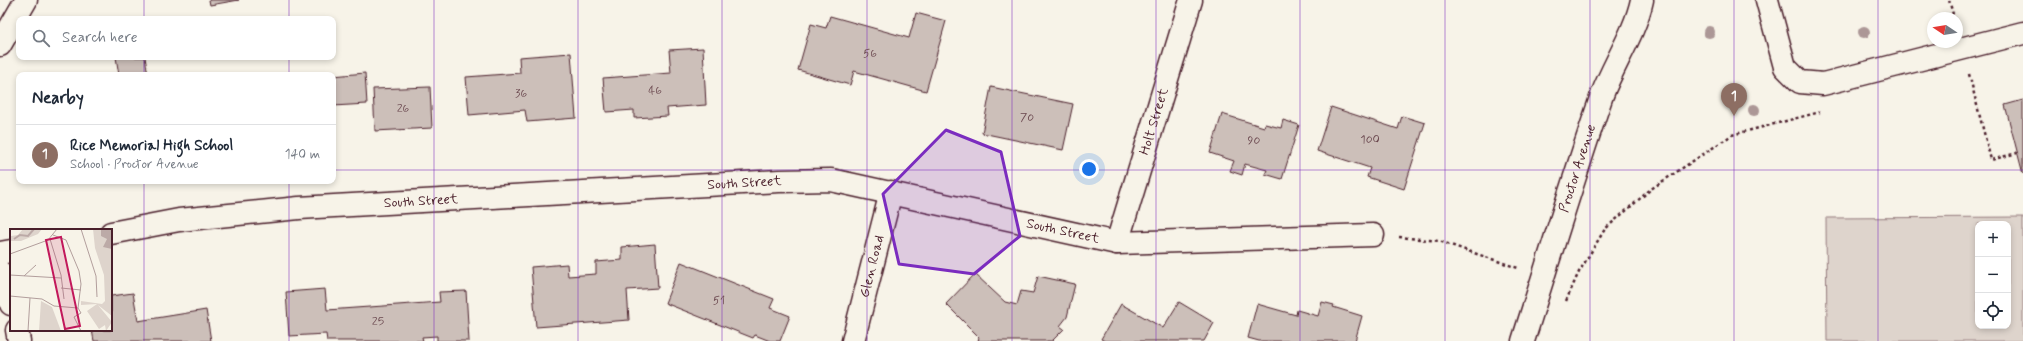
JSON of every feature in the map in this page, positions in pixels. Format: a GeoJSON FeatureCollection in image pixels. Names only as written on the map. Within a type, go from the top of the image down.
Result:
{"type":"FeatureCollection","features":[{"type":"Feature","properties":{"kind":"street"},"geometry":{"type":"LineString","coordinates":[[17,16],[26,0]]}},
{"type":"Feature","properties":{"kind":"street","name":"Holt Street"},"geometry":{"type":"LineString","coordinates":[[1117,243],[1192,0]]}},
{"type":"Feature","properties":{"kind":"street","name":"Proctor Avenue"},"geometry":{"type":"LineString","coordinates":[[1523,341],[1584,148],[1609,75],[1639,14],[1642,0]]}},
{"type":"Feature","properties":{"kind":"street"},"geometry":{"type":"LineString","coordinates":[[1767,0],[1786,67],[1800,82],[1823,84],[2023,33]]}},
{"type":"Feature","properties":{"kind":"street"},"geometry":{"type":"LineString","coordinates":[[0,45],[16,17]]}},
{"type":"Feature","properties":{"kind":"street","name":"South Street"},"geometry":{"type":"LineString","coordinates":[[112,232],[179,220],[299,208],[779,181],[832,180],[1117,243],[1373,235]]}},
{"type":"Feature","properties":{"kind":"street","name":"Glen Road"},"geometry":{"type":"LineString","coordinates":[[853,341],[891,192]]}},
{"type":"Feature","properties":{"kind":"street"},"geometry":{"type":"LineString","coordinates":[[0,253],[10,251]]}},
{"type":"Feature","properties":{"kind":"street"},"geometry":{"type":"LineString","coordinates":[[0,272],[10,301]]}},
{"type":"Feature","properties":{"kind":"street"},"geometry":{"type":"LineString","coordinates":[[17,331],[19,341]]}},
{"type":"Feature","properties":{"kind":"path"},"geometry":{"type":"LineString","coordinates":[[1949,0],[1952,12]]}},
{"type":"Feature","properties":{"kind":"path"},"geometry":{"type":"LineString","coordinates":[[1975,70],[1968,72],[1991,160],[2017,153]]}},
{"type":"Feature","properties":{"kind":"path"},"geometry":{"type":"LineString","coordinates":[[1564,304],[1579,272],[1605,229],[1651,189],[1732,135],[1828,110]]}},
{"type":"Feature","properties":{"kind":"path"},"geometry":{"type":"LineString","coordinates":[[1373,235],[1439,241],[1544,276]]}},
{"type":"Feature","properties":{"kind":"highlighted area"},"geometry":{"type":"Polygon","coordinates":[[[946,130],[1001,152],[1020,236],[974,274],[899,264],[883,194],[946,130]]]}},
{"type":"Feature","properties":{"kind":"shaded area"},"geometry":{"type":"Polygon","coordinates":[[[2023,217],[2023,341],[1827,341],[1826,218],[2023,217]]]}},
{"type":"Feature","properties":{"kind":"building"},"geometry":{"type":"Polygon","coordinates":[[[209,0],[239,0],[210,5],[209,0]]]}},
{"type":"Feature","properties":{"kind":"building"},"geometry":{"type":"Polygon","coordinates":[[[916,13],[946,21],[926,91],[854,71],[850,85],[798,70],[811,24],[826,28],[830,16],[909,38],[916,13]]]}},
{"type":"Feature","properties":{"kind":"building"},"geometry":{"type":"Polygon","coordinates":[[[703,48],[706,105],[667,108],[668,116],[634,118],[634,110],[606,112],[603,78],[671,73],[669,50],[703,48]]]}},
{"type":"Feature","properties":{"kind":"building"},"geometry":{"type":"Polygon","coordinates":[[[571,53],[576,118],[527,122],[525,110],[469,115],[466,77],[520,73],[519,57],[571,53]]]}},
{"type":"Feature","properties":{"kind":"building"},"geometry":{"type":"Polygon","coordinates":[[[116,60],[146,60],[148,72],[118,72],[116,60]]]}},
{"type":"Feature","properties":{"kind":"building"},"geometry":{"type":"Polygon","coordinates":[[[365,73],[367,104],[336,106],[336,76],[365,73]]]}},
{"type":"Feature","properties":{"kind":"building"},"geometry":{"type":"Polygon","coordinates":[[[430,87],[432,128],[375,131],[373,89],[430,87]]]}},
{"type":"Feature","properties":{"kind":"building"},"geometry":{"type":"Polygon","coordinates":[[[991,87],[1073,104],[1063,150],[982,133],[991,87]]]}},
{"type":"Feature","properties":{"kind":"building"},"geometry":{"type":"Polygon","coordinates":[[[2023,100],[2023,174],[2005,105],[2023,100]]]}},
{"type":"Feature","properties":{"kind":"building"},"geometry":{"type":"Polygon","coordinates":[[[1331,107],[1398,129],[1402,116],[1425,123],[1404,189],[1367,177],[1370,168],[1317,151],[1331,107]]]}},
{"type":"Feature","properties":{"kind":"building"},"geometry":{"type":"Polygon","coordinates":[[[1222,114],[1264,127],[1265,124],[1281,128],[1283,120],[1299,125],[1282,179],[1265,174],[1267,170],[1245,164],[1242,175],[1230,171],[1234,161],[1210,153],[1222,114]]]}},
{"type":"Feature","properties":{"kind":"building"},"geometry":{"type":"Polygon","coordinates":[[[655,244],[658,288],[627,290],[629,320],[536,327],[531,267],[567,264],[568,276],[596,274],[596,262],[622,260],[622,247],[655,244]]]}},
{"type":"Feature","properties":{"kind":"building"},"geometry":{"type":"Polygon","coordinates":[[[681,262],[774,299],[770,308],[790,316],[780,341],[770,341],[755,335],[753,338],[665,303],[681,262]]]}},
{"type":"Feature","properties":{"kind":"building"},"geometry":{"type":"Polygon","coordinates":[[[975,274],[1005,302],[1017,305],[1021,291],[1033,293],[1038,276],[1075,284],[1067,317],[1060,326],[1064,329],[1052,341],[978,341],[979,337],[946,304],[975,274]]]}},
{"type":"Feature","properties":{"kind":"building"},"geometry":{"type":"Polygon","coordinates":[[[325,289],[327,310],[440,302],[439,292],[466,291],[469,341],[437,341],[437,336],[422,337],[423,341],[327,341],[326,334],[289,336],[286,292],[325,289]]]}},
{"type":"Feature","properties":{"kind":"building"},"geometry":{"type":"Polygon","coordinates":[[[133,293],[138,321],[206,310],[211,341],[94,341],[92,331],[112,331],[112,296],[133,293]]]}},
{"type":"Feature","properties":{"kind":"building"},"geometry":{"type":"Polygon","coordinates":[[[1179,302],[1214,323],[1204,341],[1105,341],[1101,339],[1121,304],[1163,328],[1179,302]]]}},
{"type":"Feature","properties":{"kind":"building"},"geometry":{"type":"Polygon","coordinates":[[[1322,302],[1362,316],[1355,341],[1259,341],[1248,338],[1257,304],[1296,315],[1297,310],[1318,316],[1322,302]]]}},
{"type":"Feature","properties":{"kind":"place","name":"Rice Memorial High School"},"geometry":{"type":"Point","coordinates":[1734,116]}}]}
